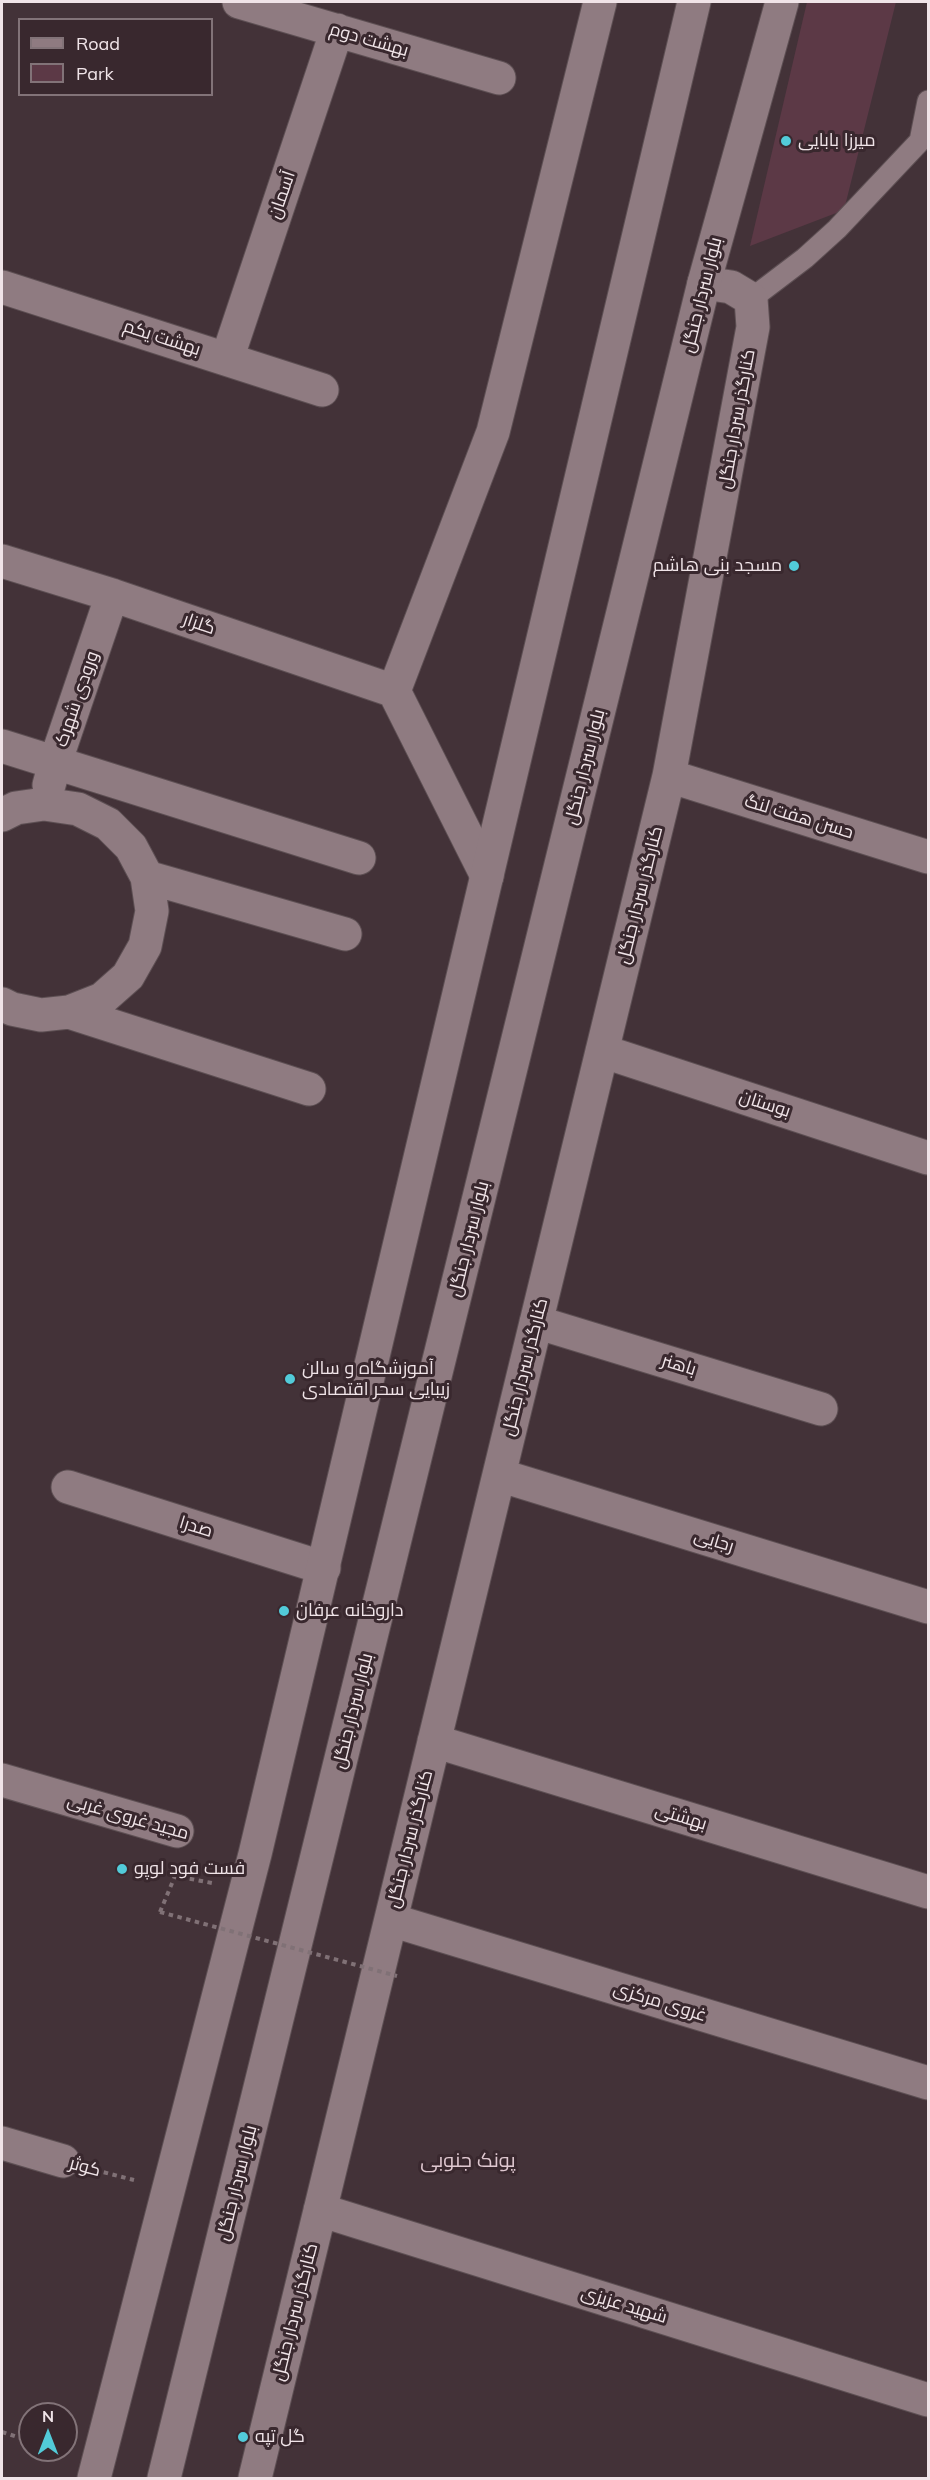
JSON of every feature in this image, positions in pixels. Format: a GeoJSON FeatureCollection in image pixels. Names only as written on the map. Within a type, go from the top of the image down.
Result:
{"type":"FeatureCollection","features":[{"type":"Feature","properties":{"kind":"street","name":"بهشت دوم"},"geometry":{"type":"LineString","coordinates":[[239,2],[499,78]]}},
{"type":"Feature","properties":{"kind":"street"},"geometry":{"type":"LineString","coordinates":[[487,876],[394,691],[493,432],[600,2]]}},
{"type":"Feature","properties":{"kind":"street"},"geometry":{"type":"LineString","coordinates":[[94,2478],[252,1866],[694,2]]}},
{"type":"Feature","properties":{"kind":"street","name":"بلوار سردار جنگل"},"geometry":{"type":"LineString","coordinates":[[164,2478],[704,284],[782,2]]}},
{"type":"Feature","properties":{"kind":"street","name":"آسمان"},"geometry":{"type":"LineString","coordinates":[[227,359],[337,30]]}},
{"type":"Feature","properties":{"kind":"street"},"geometry":{"type":"LineString","coordinates":[[704,284],[731,287],[751,299]]}},
{"type":"Feature","properties":{"kind":"street","name":"بهشت یکم"},"geometry":{"type":"LineString","coordinates":[[2,286],[322,390]]}},
{"type":"Feature","properties":{"kind":"street","name":"کنارگذر سردار جنگل"},"geometry":{"type":"LineString","coordinates":[[255,2478],[669,776],[744,384],[753,327],[751,299]]}},
{"type":"Feature","properties":{"kind":"street","name":"گلزار"},"geometry":{"type":"LineString","coordinates":[[2,561],[112,595],[394,691]]}},
{"type":"Feature","properties":{"kind":"street","name":"ورودی شهرک"},"geometry":{"type":"LineString","coordinates":[[45,804],[55,763],[112,595]]}},
{"type":"Feature","properties":{"kind":"street"},"geometry":{"type":"LineString","coordinates":[[2,746],[359,858]]}},
{"type":"Feature","properties":{"kind":"street","name":"حسن هفت لنگ"},"geometry":{"type":"LineString","coordinates":[[669,776],[928,857]]}},
{"type":"Feature","properties":{"kind":"street"},"geometry":{"type":"LineString","coordinates":[[2,815],[16,808],[45,804],[78,809],[108,824],[132,847],[147,877],[152,911],[145,946],[128,976],[102,999],[69,1012],[40,1015],[12,1009],[2,1004]]}},
{"type":"Feature","properties":{"kind":"street"},"geometry":{"type":"LineString","coordinates":[[147,877],[345,934]]}},
{"type":"Feature","properties":{"kind":"street"},"geometry":{"type":"LineString","coordinates":[[69,1012],[309,1089]]}},
{"type":"Feature","properties":{"kind":"street","name":"بوستان"},"geometry":{"type":"LineString","coordinates":[[602,1051],[928,1158]]}},
{"type":"Feature","properties":{"kind":"street","name":"باهنر"},"geometry":{"type":"LineString","coordinates":[[536,1322],[821,1409]]}},
{"type":"Feature","properties":{"kind":"street","name":"رجایی"},"geometry":{"type":"LineString","coordinates":[[499,1474],[928,1607]]}},
{"type":"Feature","properties":{"kind":"street","name":"صدرا"},"geometry":{"type":"LineString","coordinates":[[68,1487],[324,1568]]}},
{"type":"Feature","properties":{"kind":"street","name":"بهشتی"},"geometry":{"type":"LineString","coordinates":[[434,1741],[928,1892]]}},
{"type":"Feature","properties":{"kind":"street","name":"مجید غروی غربی"},"geometry":{"type":"LineString","coordinates":[[2,1780],[177,1831]]}},
{"type":"Feature","properties":{"kind":"street","name":"غروی مرکزی"},"geometry":{"type":"LineString","coordinates":[[391,1920],[928,2083]]}},
{"type":"Feature","properties":{"kind":"street","name":"کوثر"},"geometry":{"type":"LineString","coordinates":[[2,2143],[63,2161]]}},
{"type":"Feature","properties":{"kind":"street","name":"شهید عزیزی"},"geometry":{"type":"LineString","coordinates":[[320,2210],[928,2400]]}},
{"type":"Feature","properties":{"kind":"lane"},"geometry":{"type":"LineString","coordinates":[[751,299],[805,258],[837,229],[920,141],[928,101]]}},
{"type":"Feature","properties":{"kind":"path"},"geometry":{"type":"LineString","coordinates":[[174,1876],[160,1912],[398,1976]]}},
{"type":"Feature","properties":{"kind":"path","name":"کوثر"},"geometry":{"type":"LineString","coordinates":[[63,2161],[169,2189]]}},
{"type":"Feature","properties":{"kind":"path"},"geometry":{"type":"LineString","coordinates":[[2,2432],[18,2437]]}},
{"type":"Feature","properties":{"kind":"green space"},"geometry":{"type":"Polygon","coordinates":[[[807,2],[896,2],[844,210],[750,246],[807,2]]]}},
{"type":"Feature","properties":{"kind":"place","name":"میرزا بابایی"},"geometry":{"type":"Point","coordinates":[786,141]}},
{"type":"Feature","properties":{"kind":"place","name":"مسجد بنی هاشم"},"geometry":{"type":"Point","coordinates":[794,566]}},
{"type":"Feature","properties":{"kind":"place","name":"آموزشگاه و سالن زیبایی سحر اقتصادی"},"geometry":{"type":"Point","coordinates":[290,1379]}},
{"type":"Feature","properties":{"kind":"place","name":"داروخانه عرفان"},"geometry":{"type":"Point","coordinates":[284,1611]}},
{"type":"Feature","properties":{"kind":"place","name":"فست فود لوپو"},"geometry":{"type":"Point","coordinates":[122,1869]}},
{"type":"Feature","properties":{"kind":"place","name":"گل تپه"},"geometry":{"type":"Point","coordinates":[243,2437]}},
{"type":"Feature","properties":{"kind":"district","name":"پونک جنوبی"},"geometry":{"type":"Point","coordinates":[468,2161]}}]}
